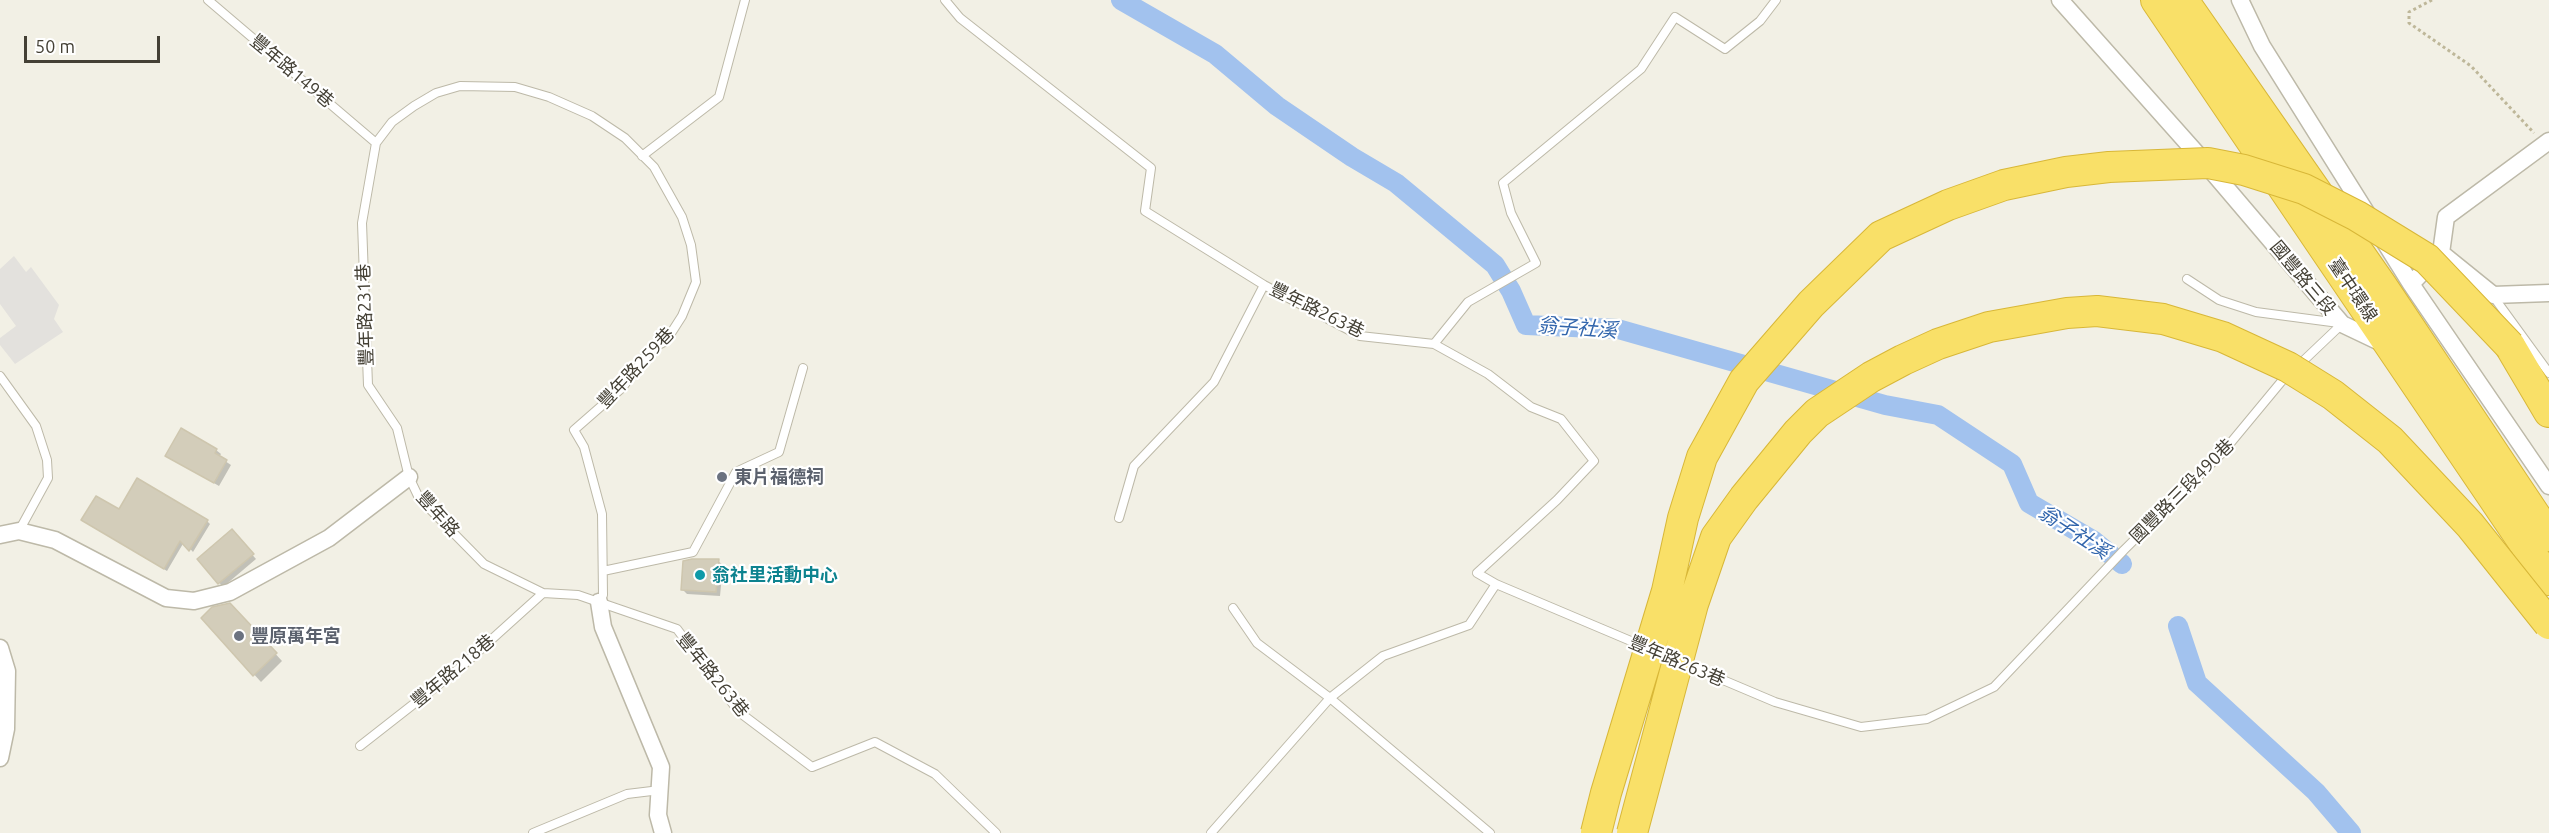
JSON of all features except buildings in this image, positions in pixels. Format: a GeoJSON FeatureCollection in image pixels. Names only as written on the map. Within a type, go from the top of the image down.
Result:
{"type":"FeatureCollection","features":[{"type":"Feature","properties":{"kind":"highway"},"geometry":{"type":"LineString","coordinates":[[2133,0],[2384,344]]}},
{"type":"Feature","properties":{"kind":"highway","name":"臺中環線"},"geometry":{"type":"LineString","coordinates":[[2156,0],[2549,580]]}},
{"type":"Feature","properties":{"kind":"highway","name":"臺中環線"},"geometry":{"type":"LineString","coordinates":[[2182,0],[2382,286],[2549,534]]}},
{"type":"Feature","properties":{"kind":"highway"},"geometry":{"type":"LineString","coordinates":[[2201,0],[2370,266],[2549,534]]}},
{"type":"Feature","properties":{"kind":"highway"},"geometry":{"type":"LineString","coordinates":[[1596,833],[1667,591],[1683,518],[1702,457],[1744,381],[1811,304],[1881,236],[1948,205],[2004,185],[2066,171],[2109,167],[2208,163],[2244,170],[2304,189],[2357,216],[2427,260],[2510,346],[2549,412]]}},
{"type":"Feature","properties":{"kind":"highway"},"geometry":{"type":"LineString","coordinates":[[1632,833],[1693,604],[1716,537],[1797,432],[1817,413],[1872,377],[1904,360],[1938,344],[1989,327],[2067,313],[2097,311],[2163,319],[2223,337],[2288,367],[2333,394],[2390,440],[2470,525],[2549,624]]}},
{"type":"Feature","properties":{"kind":"street","name":"國豐路三段"},"geometry":{"type":"LineString","coordinates":[[2060,0],[2199,156],[2342,324],[2384,344]]}},
{"type":"Feature","properties":{"kind":"street"},"geometry":{"type":"LineString","coordinates":[[2240,0],[2262,46],[2411,284],[2549,486]]}},
{"type":"Feature","properties":{"kind":"street"},"geometry":{"type":"LineString","coordinates":[[2411,284],[2441,253],[2446,218],[2546,142]]}},
{"type":"Feature","properties":{"kind":"street"},"geometry":{"type":"LineString","coordinates":[[2441,253],[2493,295],[2549,293]]}},
{"type":"Feature","properties":{"kind":"street"},"geometry":{"type":"LineString","coordinates":[[2384,344],[2549,592]]}},
{"type":"Feature","properties":{"kind":"street","name":"豐年路"},"geometry":{"type":"LineString","coordinates":[[0,535],[19,531],[55,540],[165,598],[194,601],[230,592],[329,538],[409,477]]}},
{"type":"Feature","properties":{"kind":"street"},"geometry":{"type":"LineString","coordinates":[[599,602],[603,627],[661,767],[658,814],[663,833]]}},
{"type":"Feature","properties":{"kind":"street"},"geometry":{"type":"LineString","coordinates":[[0,648],[7,671],[6,729],[0,758]]}},
{"type":"Feature","properties":{"kind":"lane","name":"豐年路149巷"},"geometry":{"type":"LineString","coordinates":[[208,0],[376,143]]}},
{"type":"Feature","properties":{"kind":"lane"},"geometry":{"type":"LineString","coordinates":[[642,156],[719,97],[745,0]]}},
{"type":"Feature","properties":{"kind":"lane","name":"豐年路263巷"},"geometry":{"type":"LineString","coordinates":[[945,0],[960,18],[1013,57],[1151,168],[1145,211],[1264,285],[1360,336],[1434,344],[1488,374],[1531,407],[1561,419],[1594,461],[1557,500],[1478,573],[1496,584],[1775,702],[1861,727]]}},
{"type":"Feature","properties":{"kind":"lane"},"geometry":{"type":"LineString","coordinates":[[1434,344],[1468,302],[1536,263],[1510,213],[1503,183],[1641,69],[1675,17],[1725,49],[1760,21],[1776,0]]}},
{"type":"Feature","properties":{"kind":"lane","name":"豐年路259巷"},"geometry":{"type":"LineString","coordinates":[[376,143],[392,122],[436,93],[460,86],[515,87],[549,97],[592,116],[625,138],[654,167],[682,217],[691,245],[696,282],[682,316],[666,341],[651,349],[622,388],[574,430],[584,447],[602,514],[603,595],[599,602]]}},
{"type":"Feature","properties":{"kind":"lane","name":"豐年路231巷"},"geometry":{"type":"LineString","coordinates":[[376,143],[362,223],[368,385],[397,428],[409,477]]}},
{"type":"Feature","properties":{"kind":"lane"},"geometry":{"type":"LineString","coordinates":[[2187,279],[2219,300],[2256,312],[2342,324]]}},
{"type":"Feature","properties":{"kind":"lane"},"geometry":{"type":"LineString","coordinates":[[1119,518],[1134,466],[1214,382],[1264,285]]}},
{"type":"Feature","properties":{"kind":"lane"},"geometry":{"type":"LineString","coordinates":[[2493,295],[2549,373]]}},
{"type":"Feature","properties":{"kind":"lane","name":"國豐路三段490巷"},"geometry":{"type":"LineString","coordinates":[[1861,727],[1927,719],[1994,687],[2124,550],[2223,452],[2281,382],[2342,324]]}},
{"type":"Feature","properties":{"kind":"lane"},"geometry":{"type":"LineString","coordinates":[[603,571],[693,552],[736,472],[778,452],[803,368]]}},
{"type":"Feature","properties":{"kind":"lane"},"geometry":{"type":"LineString","coordinates":[[0,376],[36,426],[47,460],[48,478],[19,531]]}},
{"type":"Feature","properties":{"kind":"lane","name":"豐年路"},"geometry":{"type":"LineString","coordinates":[[409,477],[419,498],[484,564],[543,593],[578,595],[599,602]]}},
{"type":"Feature","properties":{"kind":"lane"},"geometry":{"type":"LineString","coordinates":[[1211,833],[1330,698],[1383,656],[1469,625],[1496,584]]}},
{"type":"Feature","properties":{"kind":"lane","name":"豐年路218巷"},"geometry":{"type":"LineString","coordinates":[[360,746],[460,667],[543,593]]}},
{"type":"Feature","properties":{"kind":"lane","name":"豐年路263巷"},"geometry":{"type":"LineString","coordinates":[[599,602],[677,629],[739,712],[812,767],[874,742],[934,774],[996,833]]}},
{"type":"Feature","properties":{"kind":"lane"},"geometry":{"type":"LineString","coordinates":[[1233,608],[1257,643],[1330,698],[1490,833]]}},
{"type":"Feature","properties":{"kind":"lane"},"geometry":{"type":"LineString","coordinates":[[533,833],[627,794],[660,790]]}},
{"type":"Feature","properties":{"kind":"path"},"geometry":{"type":"LineString","coordinates":[[2432,0],[2409,12],[2409,23],[2471,66],[2546,142]]}},
{"type":"Feature","properties":{"kind":"shaded area"},"geometry":{"type":"Polygon","coordinates":[[[14,256],[26,272],[31,267],[59,305],[54,319],[63,332],[15,364],[0,345],[0,338],[16,326],[0,304],[0,269],[14,256]]]}},
{"type":"Feature","properties":{"kind":"waterway","name":"翁子社溪"},"geometry":{"type":"LineString","coordinates":[[1121,0],[1215,54],[1277,106],[1352,157],[1396,183],[1495,265],[1511,291],[1526,325],[1618,329],[1885,405],[1938,415],[2012,464],[2029,503],[2094,541],[2122,564]]}},
{"type":"Feature","properties":{"kind":"waterway","name":"翁子社溪"},"geometry":{"type":"LineString","coordinates":[[2178,626],[2197,683],[2316,792],[2351,833]]}},
{"type":"Feature","properties":{"kind":"place","name":"東片福德祠"},"geometry":{"type":"Point","coordinates":[722,477]}},
{"type":"Feature","properties":{"kind":"place","name":"翁社里活動中心"},"geometry":{"type":"Point","coordinates":[700,575]}},
{"type":"Feature","properties":{"kind":"place","name":"豐原萬年宮"},"geometry":{"type":"Point","coordinates":[239,636]}}]}
